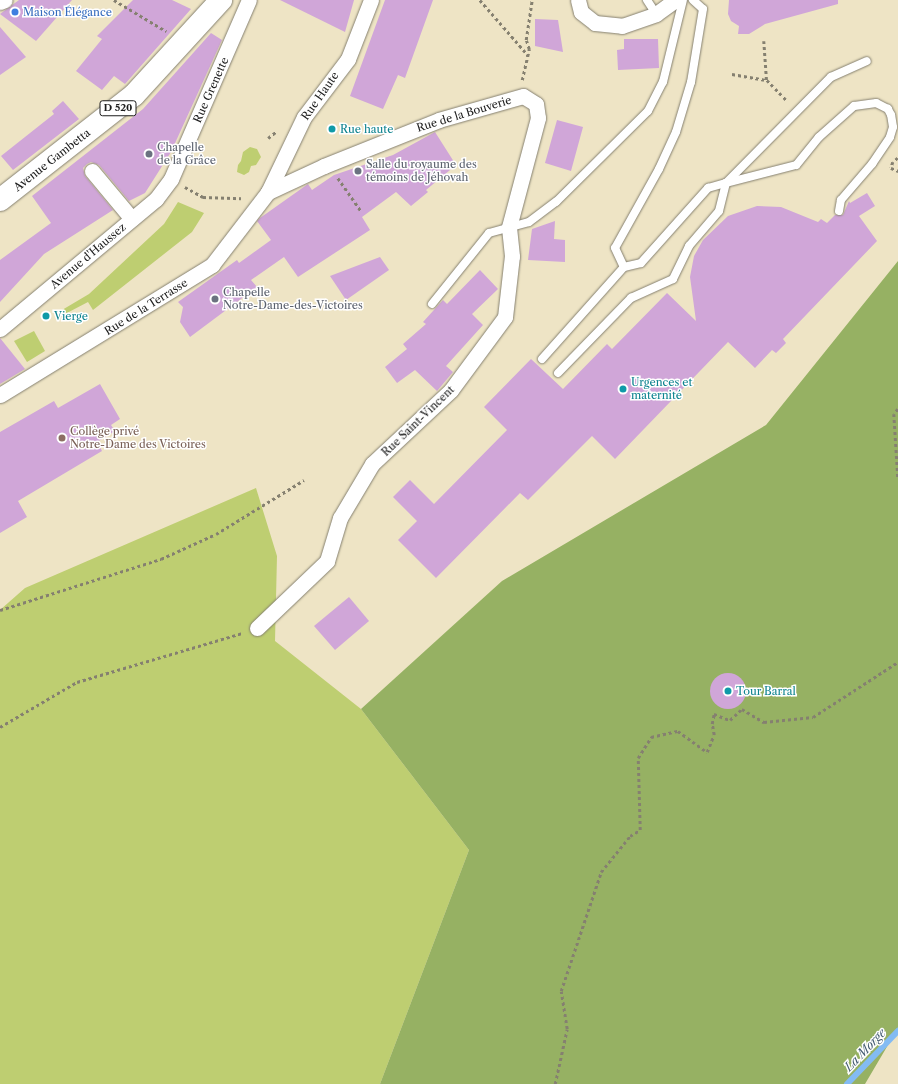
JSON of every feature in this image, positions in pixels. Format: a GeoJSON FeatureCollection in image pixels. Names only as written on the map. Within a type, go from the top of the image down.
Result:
{"type":"FeatureCollection","features":[{"type":"Feature","properties":{"kind":"main road","name":"Avenue Gambetta"},"geometry":{"type":"LineString","coordinates":[[0,200],[134,95],[221,0]]}},
{"type":"Feature","properties":{"kind":"street"},"geometry":{"type":"LineString","coordinates":[[0,2],[5,0]]}},
{"type":"Feature","properties":{"kind":"street","name":"Rue Grenette"},"geometry":{"type":"LineString","coordinates":[[171,179],[249,0]]}},
{"type":"Feature","properties":{"kind":"street","name":"Rue Haute"},"geometry":{"type":"LineString","coordinates":[[268,192],[304,117],[348,59],[371,0]]}},
{"type":"Feature","properties":{"kind":"street"},"geometry":{"type":"LineString","coordinates":[[578,0],[581,12],[595,23],[622,26],[656,14],[675,0]]}},
{"type":"Feature","properties":{"kind":"street","name":"Rue de la Bouverie"},"geometry":{"type":"LineString","coordinates":[[268,192],[331,163],[439,120],[523,96],[536,104],[538,118],[521,188]]}},
{"type":"Feature","properties":{"kind":"street"},"geometry":{"type":"LineString","coordinates":[[92,171],[132,219]]}},
{"type":"Feature","properties":{"kind":"street","name":"Avenue d'Haussez"},"geometry":{"type":"LineString","coordinates":[[0,329],[156,199],[171,179]]}},
{"type":"Feature","properties":{"kind":"street","name":"Rue Saint-Vincent"},"geometry":{"type":"LineString","coordinates":[[257,628],[327,561],[340,518],[372,464],[451,390],[505,318],[512,256],[509,227],[521,188]]}},
{"type":"Feature","properties":{"kind":"street","name":"Rue de la Terrasse"},"geometry":{"type":"LineString","coordinates":[[0,394],[212,265],[268,192]]}},
{"type":"Feature","properties":{"kind":"lane"},"geometry":{"type":"LineString","coordinates":[[647,0],[656,14]]}},
{"type":"Feature","properties":{"kind":"lane"},"geometry":{"type":"LineString","coordinates":[[432,304],[490,233],[529,222],[556,202],[648,111],[663,82],[683,0]]}},
{"type":"Feature","properties":{"kind":"lane"},"geometry":{"type":"LineString","coordinates":[[624,267],[616,248],[659,170],[676,132],[691,82],[703,9],[693,0]]}},
{"type":"Feature","properties":{"kind":"lane"},"geometry":{"type":"LineString","coordinates":[[558,373],[631,298],[673,279],[689,246],[719,211],[726,183],[831,77],[868,60]]}},
{"type":"Feature","properties":{"kind":"lane"},"geometry":{"type":"LineString","coordinates":[[542,360],[624,267],[641,263],[708,188],[796,165],[819,138],[854,106],[876,103],[888,109],[891,115],[893,127],[890,137],[872,164],[841,200],[839,211]]}},
{"type":"Feature","properties":{"kind":"path"},"geometry":{"type":"LineString","coordinates":[[114,0],[171,35]]}},
{"type":"Feature","properties":{"kind":"path"},"geometry":{"type":"LineString","coordinates":[[480,0],[528,55]]}},
{"type":"Feature","properties":{"kind":"path"},"geometry":{"type":"LineString","coordinates":[[523,96],[520,88],[528,55],[526,40],[532,0]]}},
{"type":"Feature","properties":{"kind":"path"},"geometry":{"type":"LineString","coordinates":[[764,41],[767,80]]}},
{"type":"Feature","properties":{"kind":"path"},"geometry":{"type":"LineString","coordinates":[[732,74],[767,80],[787,101]]}},
{"type":"Feature","properties":{"kind":"path"},"geometry":{"type":"LineString","coordinates":[[898,158],[893,162],[891,168],[898,171]]}},
{"type":"Feature","properties":{"kind":"path"},"geometry":{"type":"LineString","coordinates":[[331,163],[335,174],[361,211]]}},
{"type":"Feature","properties":{"kind":"path"},"geometry":{"type":"LineString","coordinates":[[184,187],[203,197],[237,200],[244,196]]}},
{"type":"Feature","properties":{"kind":"path"},"geometry":{"type":"LineString","coordinates":[[898,409],[894,414],[898,477]]}},
{"type":"Feature","properties":{"kind":"path"},"geometry":{"type":"LineString","coordinates":[[0,610],[161,559],[216,534],[304,480]]}},
{"type":"Feature","properties":{"kind":"path"},"geometry":{"type":"LineString","coordinates":[[0,727],[77,682],[257,628]]}},
{"type":"Feature","properties":{"kind":"path"},"geometry":{"type":"LineString","coordinates":[[555,1084],[567,1029],[561,991],[601,872],[630,836],[640,830],[638,758],[651,737],[678,731],[707,752],[714,735],[712,724],[714,714],[730,720],[742,709],[764,722],[813,717],[898,662]]}},
{"type":"Feature","properties":{"kind":"green space"},"geometry":{"type":"Polygon","coordinates":[[[250,147],[257,149],[261,157],[256,165],[251,166],[249,172],[244,175],[237,172],[238,165],[241,161],[243,152],[250,147]]]}},
{"type":"Feature","properties":{"kind":"green space"},"geometry":{"type":"Polygon","coordinates":[[[178,202],[204,213],[192,232],[93,310],[88,302],[65,314],[62,310],[89,294],[164,224],[178,202]]]}},
{"type":"Feature","properties":{"kind":"green space"},"geometry":{"type":"Polygon","coordinates":[[[898,261],[898,1028],[865,1084],[380,1084],[469,850],[361,709],[502,581],[766,425],[898,261]]]}},
{"type":"Feature","properties":{"kind":"green space"},"geometry":{"type":"Polygon","coordinates":[[[34,331],[45,351],[27,362],[14,341],[34,331]]]}},
{"type":"Feature","properties":{"kind":"green space"},"geometry":{"type":"Polygon","coordinates":[[[256,488],[277,556],[275,641],[361,709],[469,850],[380,1084],[0,1084],[0,610],[25,588],[256,488]]]}},
{"type":"Feature","properties":{"kind":"building"},"geometry":{"type":"Polygon","coordinates":[[[19,0],[72,0],[36,41],[0,14],[19,0]]]}},
{"type":"Feature","properties":{"kind":"building"},"geometry":{"type":"Polygon","coordinates":[[[133,0],[172,0],[191,9],[125,84],[114,76],[102,90],[76,71],[102,39],[97,36],[133,0]]]}},
{"type":"Feature","properties":{"kind":"building"},"geometry":{"type":"Polygon","coordinates":[[[280,0],[354,0],[345,32],[280,0]]]}},
{"type":"Feature","properties":{"kind":"building"},"geometry":{"type":"Polygon","coordinates":[[[385,0],[433,0],[405,78],[398,75],[383,109],[350,96],[385,0]]]}},
{"type":"Feature","properties":{"kind":"building"},"geometry":{"type":"Polygon","coordinates":[[[729,0],[838,0],[838,4],[765,24],[749,34],[738,34],[739,26],[731,21],[728,14],[729,0]]]}},
{"type":"Feature","properties":{"kind":"building"},"geometry":{"type":"Polygon","coordinates":[[[535,19],[558,20],[563,52],[535,46],[535,19]]]}},
{"type":"Feature","properties":{"kind":"building"},"geometry":{"type":"Polygon","coordinates":[[[0,27],[26,57],[0,75],[0,27]]]}},
{"type":"Feature","properties":{"kind":"building"},"geometry":{"type":"Polygon","coordinates":[[[211,33],[222,40],[171,152],[145,193],[129,201],[99,165],[91,162],[87,164],[83,168],[85,176],[113,210],[44,254],[0,302],[0,260],[51,223],[32,196],[143,109],[211,33]]]}},
{"type":"Feature","properties":{"kind":"building"},"geometry":{"type":"Polygon","coordinates":[[[624,39],[658,39],[659,68],[618,70],[617,50],[624,49],[624,39]]]}},
{"type":"Feature","properties":{"kind":"building"},"geometry":{"type":"Polygon","coordinates":[[[63,101],[79,119],[13,170],[1,156],[54,114],[52,111],[63,101]]]}},
{"type":"Feature","properties":{"kind":"building"},"geometry":{"type":"Polygon","coordinates":[[[557,120],[583,127],[571,171],[545,163],[557,120]]]}},
{"type":"Feature","properties":{"kind":"building"},"geometry":{"type":"Polygon","coordinates":[[[435,132],[456,165],[426,190],[428,192],[411,206],[396,192],[362,217],[370,230],[298,277],[284,257],[251,280],[257,287],[190,337],[180,322],[183,307],[178,302],[237,260],[239,263],[271,240],[257,221],[260,218],[308,184],[312,190],[334,175],[393,155],[435,132]]]}},
{"type":"Feature","properties":{"kind":"building","name":"Urgences et maternité"},"geometry":{"type":"Polygon","coordinates":[[[867,193],[875,206],[859,216],[877,241],[783,339],[786,343],[776,353],[772,350],[755,368],[728,342],[615,459],[592,436],[528,500],[520,493],[436,578],[398,540],[417,521],[393,497],[410,480],[434,504],[507,430],[484,407],[531,359],[563,389],[607,344],[612,349],[667,293],[696,321],[690,277],[694,256],[703,240],[728,216],[757,206],[781,207],[818,222],[821,219],[827,223],[835,215],[843,215],[849,201],[850,203],[867,193]]]}},
{"type":"Feature","properties":{"kind":"building"},"geometry":{"type":"Polygon","coordinates":[[[555,221],[554,239],[565,240],[565,262],[528,260],[532,229],[555,221]]]}},
{"type":"Feature","properties":{"kind":"building"},"geometry":{"type":"Polygon","coordinates":[[[380,257],[389,270],[346,300],[330,276],[380,257]]]}},
{"type":"Feature","properties":{"kind":"building"},"geometry":{"type":"Polygon","coordinates":[[[480,270],[498,289],[472,314],[483,325],[446,366],[453,372],[437,391],[415,370],[397,383],[385,367],[407,349],[403,344],[426,324],[423,322],[443,300],[447,304],[480,270]]]}},
{"type":"Feature","properties":{"kind":"building"},"geometry":{"type":"Polygon","coordinates":[[[0,338],[25,369],[0,384],[0,338]]]}},
{"type":"Feature","properties":{"kind":"building"},"geometry":{"type":"Polygon","coordinates":[[[100,384],[120,419],[111,425],[115,431],[97,442],[102,451],[18,501],[27,517],[0,533],[0,432],[54,401],[58,408],[100,384]]]}},
{"type":"Feature","properties":{"kind":"building"},"geometry":{"type":"Polygon","coordinates":[[[349,597],[369,621],[335,650],[314,626],[349,597]]]}},
{"type":"Feature","properties":{"kind":"building"},"geometry":{"type":"Polygon","coordinates":[[[732,673],[741,678],[745,684],[745,698],[741,704],[732,709],[724,709],[715,704],[711,698],[710,687],[715,678],[721,674],[732,673]]]}},
{"type":"Feature","properties":{"kind":"waterway","name":"La Morge"},"geometry":{"type":"LineString","coordinates":[[847,1084],[898,1031]]}},
{"type":"Feature","properties":{"kind":"place","name":"Maison Élégance"},"geometry":{"type":"Point","coordinates":[15,12]}},
{"type":"Feature","properties":{"kind":"place","name":"Rue haute"},"geometry":{"type":"Point","coordinates":[332,129]}},
{"type":"Feature","properties":{"kind":"place","name":"Chapelle de la Grâce"},"geometry":{"type":"Point","coordinates":[149,154]}},
{"type":"Feature","properties":{"kind":"place","name":"Salle du royaume des témoins de Jéhovah"},"geometry":{"type":"Point","coordinates":[358,171]}},
{"type":"Feature","properties":{"kind":"place","name":"Chapelle Notre-Dame-des-Victoires"},"geometry":{"type":"Point","coordinates":[215,299]}},
{"type":"Feature","properties":{"kind":"place","name":"Vierge"},"geometry":{"type":"Point","coordinates":[46,316]}},
{"type":"Feature","properties":{"kind":"place","name":"Urgences et maternité"},"geometry":{"type":"Point","coordinates":[623,389]}},
{"type":"Feature","properties":{"kind":"place","name":"Collège privé Notre-Dame des Victoires"},"geometry":{"type":"Point","coordinates":[62,438]}},
{"type":"Feature","properties":{"kind":"place","name":"Tour Barral"},"geometry":{"type":"Point","coordinates":[728,691]}}]}
